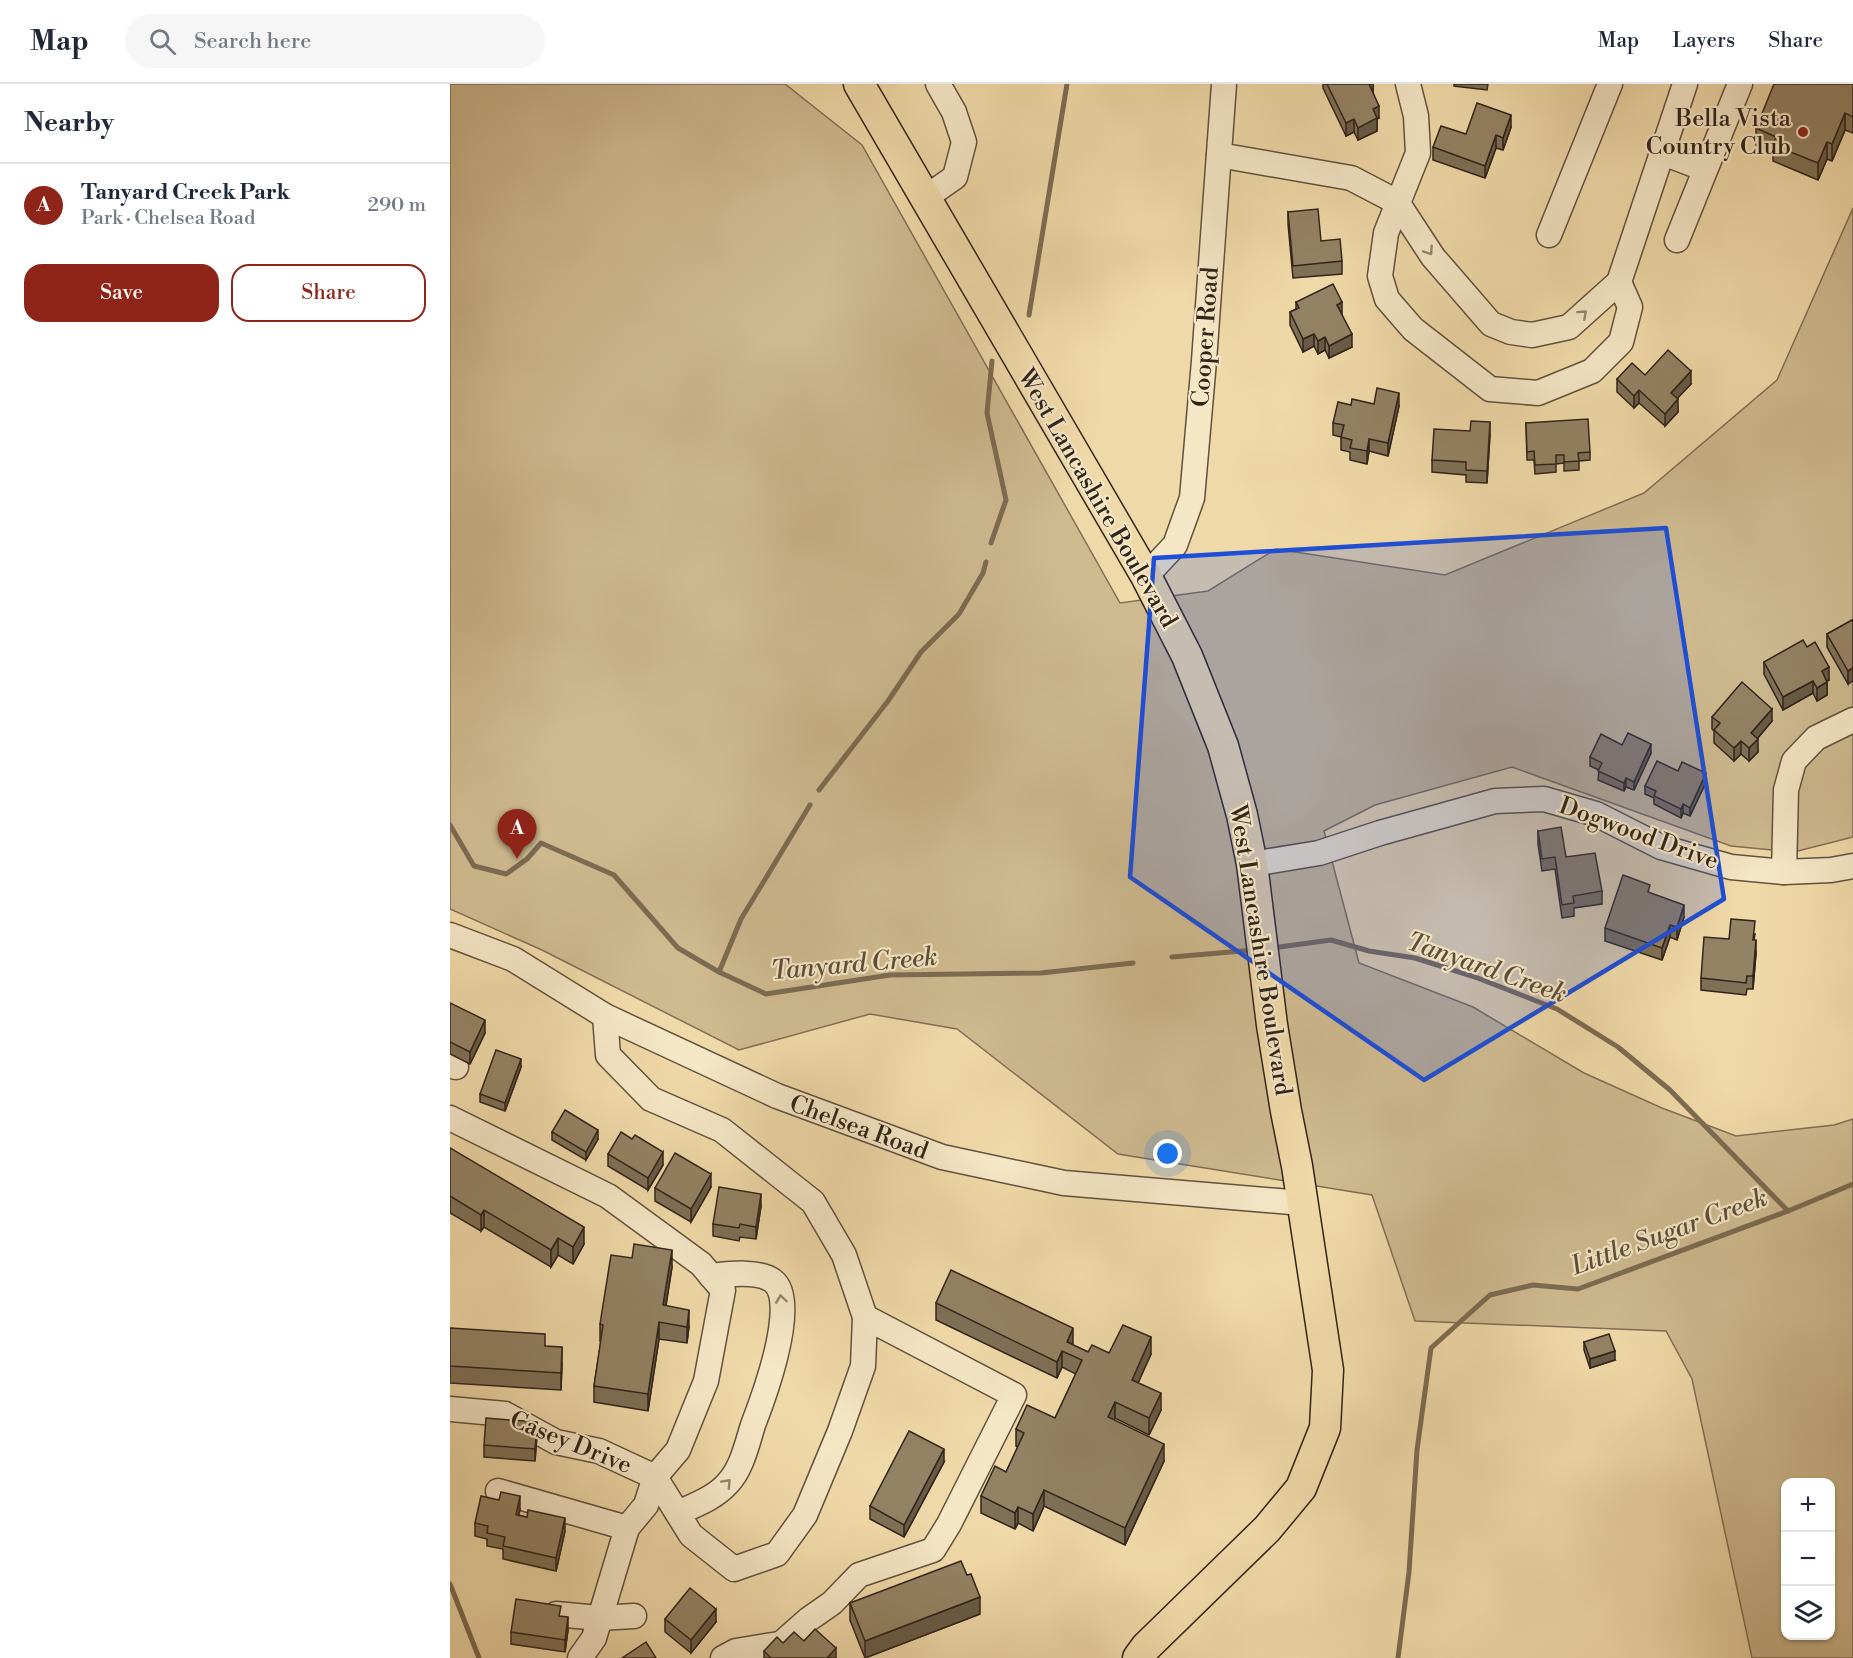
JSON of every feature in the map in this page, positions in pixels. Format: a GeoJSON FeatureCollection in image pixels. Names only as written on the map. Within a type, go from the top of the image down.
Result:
{"type":"FeatureCollection","features":[{"type":"Feature","properties":{"kind":"main road","name":"West Lancashire Boulevard"},"geometry":{"type":"LineString","coordinates":[[859,84],[1146,576],[1187,656],[1222,746],[1242,815],[1254,876],[1272,1025],[1328,1370],[1325,1428],[1301,1488],[1268,1529],[1154,1638],[1138,1658]]}},
{"type":"Feature","properties":{"kind":"street"},"geometry":{"type":"LineString","coordinates":[[925,198],[955,177],[964,142],[954,112],[938,84]]}},
{"type":"Feature","properties":{"kind":"street","name":"Cooper Road"},"geometry":{"type":"LineString","coordinates":[[1146,576],[1175,545],[1192,498],[1224,84]]}},
{"type":"Feature","properties":{"kind":"street"},"geometry":{"type":"LineString","coordinates":[[1408,84],[1416,116],[1418,153],[1386,233],[1380,276],[1387,299],[1413,329],[1490,389],[1538,393],[1592,371],[1621,342],[1630,307],[1618,282]]}},
{"type":"Feature","properties":{"kind":"street"},"geometry":{"type":"LineString","coordinates":[[1549,235],[1610,84]]}},
{"type":"Feature","properties":{"kind":"street"},"geometry":{"type":"LineString","coordinates":[[1218,155],[1351,178],[1397,202],[1433,258],[1491,324],[1511,332],[1532,335],[1569,327],[1618,282],[1685,84]]}},
{"type":"Feature","properties":{"kind":"street"},"geometry":{"type":"LineString","coordinates":[[1677,240],[1740,84]]}},
{"type":"Feature","properties":{"kind":"street"},"geometry":{"type":"LineString","coordinates":[[1663,153],[1705,169]]}},
{"type":"Feature","properties":{"kind":"street"},"geometry":{"type":"LineString","coordinates":[[1784,872],[1786,790],[1794,761],[1816,738],[1853,720]]}},
{"type":"Feature","properties":{"kind":"street","name":"Dogwood Drive"},"geometry":{"type":"LineString","coordinates":[[1254,876],[1380,833],[1496,801],[1544,799],[1596,814],[1661,847],[1731,867],[1784,872],[1831,870],[1853,866]]}},
{"type":"Feature","properties":{"kind":"street","name":"Chelsea Road"},"geometry":{"type":"LineString","coordinates":[[450,935],[513,959],[605,1016],[777,1096],[942,1157],[1064,1183],[1302,1203]]}},
{"type":"Feature","properties":{"kind":"street"},"geometry":{"type":"LineString","coordinates":[[605,1016],[608,1054],[651,1099],[722,1130],[813,1202],[844,1255],[865,1317],[863,1366],[840,1431],[805,1515],[777,1554],[734,1569],[691,1535],[655,1476]]}},
{"type":"Feature","properties":{"kind":"street"},"geometry":{"type":"LineString","coordinates":[[450,1118],[608,1196],[701,1264],[723,1290],[706,1381],[678,1450],[655,1476],[646,1505],[627,1528],[594,1638],[580,1658]]}},
{"type":"Feature","properties":{"kind":"street"},"geometry":{"type":"LineString","coordinates":[[678,1513],[719,1492],[737,1471],[773,1370],[782,1319],[782,1297],[774,1281],[762,1275],[711,1276]]}},
{"type":"Feature","properties":{"kind":"street"},"geometry":{"type":"LineString","coordinates":[[723,1658],[736,1651],[772,1651],[808,1619],[832,1604],[859,1575],[933,1550],[949,1524],[1014,1395],[865,1317]]}},
{"type":"Feature","properties":{"kind":"street","name":"Casey Drive"},"geometry":{"type":"LineString","coordinates":[[450,1409],[505,1414],[556,1442],[599,1451],[655,1476]]}},
{"type":"Feature","properties":{"kind":"street"},"geometry":{"type":"LineString","coordinates":[[498,1491],[627,1528]]}},
{"type":"Feature","properties":{"kind":"street"},"geometry":{"type":"LineString","coordinates":[[556,1614],[599,1618],[634,1616]]}},
{"type":"Feature","properties":{"kind":"highlighted area"},"geometry":{"type":"Polygon","coordinates":[[[1666,528],[1724,899],[1424,1080],[1130,877],[1154,558],[1666,528]]]}},
{"type":"Feature","properties":{"kind":"shaded area"},"geometry":{"type":"Polygon","coordinates":[[[450,84],[785,84],[862,145],[1120,603],[1208,591],[1276,549],[1445,575],[1644,493],[1777,380],[1853,208],[1853,837],[1794,852],[1731,846],[1512,767],[1375,805],[1324,831],[1359,963],[1473,1007],[1584,1073],[1662,1108],[1736,1136],[1834,1125],[1853,1119],[1853,1658],[1752,1658],[1692,1379],[1666,1331],[1415,1321],[1372,1195],[1118,1154],[957,1029],[870,1014],[739,1050],[542,950],[450,909],[450,84]]]}},
{"type":"Feature","properties":{"kind":"building"},"geometry":{"type":"Polygon","coordinates":[[[1327,84],[1369,84],[1379,106],[1373,109],[1377,118],[1358,128],[1354,119],[1346,123],[1327,84]]]}},
{"type":"Feature","properties":{"kind":"building","name":"Bella Vista Country Club"},"geometry":{"type":"Polygon","coordinates":[[[1774,84],[1853,84],[1853,117],[1845,113],[1832,144],[1827,142],[1818,163],[1773,145],[1776,137],[1756,128],[1774,84]]]}},
{"type":"Feature","properties":{"kind":"building"},"geometry":{"type":"Polygon","coordinates":[[[1477,103],[1511,115],[1503,138],[1496,135],[1485,166],[1433,147],[1441,126],[1466,134],[1477,103]]]}},
{"type":"Feature","properties":{"kind":"building"},"geometry":{"type":"Polygon","coordinates":[[[1318,209],[1321,241],[1340,239],[1342,261],[1293,266],[1288,212],[1318,209]]]}},
{"type":"Feature","properties":{"kind":"building"},"geometry":{"type":"Polygon","coordinates":[[[1333,284],[1342,302],[1337,305],[1352,334],[1329,346],[1325,337],[1318,341],[1314,334],[1303,339],[1290,312],[1299,308],[1296,302],[1333,284]]]}},
{"type":"Feature","properties":{"kind":"building"},"geometry":{"type":"Polygon","coordinates":[[[1668,350],[1691,371],[1671,393],[1678,399],[1665,414],[1639,390],[1634,396],[1617,379],[1632,363],[1645,375],[1668,350]]]}},
{"type":"Feature","properties":{"kind":"building"},"geometry":{"type":"Polygon","coordinates":[[[1377,388],[1399,393],[1388,443],[1369,439],[1367,451],[1350,448],[1352,440],[1341,437],[1344,425],[1333,423],[1338,402],[1351,405],[1352,399],[1374,404],[1377,388]]]}},
{"type":"Feature","properties":{"kind":"building"},"geometry":{"type":"Polygon","coordinates":[[[1588,419],[1590,452],[1578,453],[1579,461],[1564,462],[1564,455],[1556,455],[1556,464],[1535,465],[1534,451],[1527,452],[1526,423],[1588,419]]]}},
{"type":"Feature","properties":{"kind":"building"},"geometry":{"type":"Polygon","coordinates":[[[1471,421],[1490,422],[1487,471],[1466,470],[1466,462],[1432,460],[1434,429],[1470,431],[1471,421]]]}},
{"type":"Feature","properties":{"kind":"building"},"geometry":{"type":"Polygon","coordinates":[[[1852,620],[1853,668],[1848,671],[1827,634],[1852,620]]]}},
{"type":"Feature","properties":{"kind":"building"},"geometry":{"type":"Polygon","coordinates":[[[1803,640],[1807,647],[1815,642],[1829,667],[1822,671],[1827,682],[1817,688],[1813,681],[1783,697],[1764,662],[1803,640]]]}},
{"type":"Feature","properties":{"kind":"building"},"geometry":{"type":"Polygon","coordinates":[[[1742,682],[1772,709],[1751,733],[1758,739],[1749,748],[1741,741],[1734,748],[1714,730],[1720,723],[1712,717],[1742,682]]]}},
{"type":"Feature","properties":{"kind":"building"},"geometry":{"type":"Polygon","coordinates":[[[1628,733],[1651,744],[1634,782],[1626,778],[1624,783],[1598,771],[1602,763],[1590,757],[1601,734],[1622,745],[1628,733]]]}},
{"type":"Feature","properties":{"kind":"building"},"geometry":{"type":"Polygon","coordinates":[[[1657,761],[1678,771],[1682,762],[1706,773],[1690,808],[1683,804],[1681,809],[1654,796],[1656,791],[1645,786],[1657,761]]]}},
{"type":"Feature","properties":{"kind":"building"},"geometry":{"type":"Polygon","coordinates":[[[1561,827],[1566,857],[1595,853],[1602,891],[1573,896],[1574,903],[1562,905],[1555,857],[1542,859],[1538,831],[1561,827]]]}},
{"type":"Feature","properties":{"kind":"building"},"geometry":{"type":"Polygon","coordinates":[[[1623,875],[1650,885],[1648,892],[1684,905],[1677,927],[1670,925],[1662,948],[1605,928],[1623,875]]]}},
{"type":"Feature","properties":{"kind":"building"},"geometry":{"type":"Polygon","coordinates":[[[1731,919],[1755,921],[1753,976],[1747,976],[1746,983],[1701,978],[1704,937],[1729,939],[1731,919]]]}},
{"type":"Feature","properties":{"kind":"building"},"geometry":{"type":"Polygon","coordinates":[[[450,1003],[485,1020],[470,1052],[450,1042],[450,1003]]]}},
{"type":"Feature","properties":{"kind":"building"},"geometry":{"type":"Polygon","coordinates":[[[496,1050],[521,1059],[505,1103],[480,1094],[496,1050]]]}},
{"type":"Feature","properties":{"kind":"building"},"geometry":{"type":"Polygon","coordinates":[[[565,1110],[598,1130],[586,1152],[552,1132],[565,1110]]]}},
{"type":"Feature","properties":{"kind":"building"},"geometry":{"type":"Polygon","coordinates":[[[621,1132],[632,1139],[635,1135],[663,1152],[648,1178],[608,1154],[621,1132]]]}},
{"type":"Feature","properties":{"kind":"building"},"geometry":{"type":"Polygon","coordinates":[[[450,1148],[584,1227],[573,1247],[558,1238],[551,1250],[484,1210],[481,1215],[450,1196],[450,1148]]]}},
{"type":"Feature","properties":{"kind":"building"},"geometry":{"type":"Polygon","coordinates":[[[675,1153],[711,1174],[691,1209],[655,1188],[675,1153]]]}},
{"type":"Feature","properties":{"kind":"building"},"geometry":{"type":"Polygon","coordinates":[[[719,1187],[761,1194],[756,1227],[740,1224],[739,1228],[713,1224],[719,1187]]]}},
{"type":"Feature","properties":{"kind":"building"},"geometry":{"type":"Polygon","coordinates":[[[634,1244],[672,1250],[663,1305],[689,1310],[687,1327],[659,1322],[648,1394],[594,1386],[603,1325],[600,1324],[611,1255],[632,1258],[634,1244]]]}},
{"type":"Feature","properties":{"kind":"building"},"geometry":{"type":"Polygon","coordinates":[[[951,1270],[1073,1328],[1067,1342],[1088,1352],[1092,1345],[1109,1353],[1123,1325],[1151,1337],[1132,1380],[1161,1393],[1149,1418],[1115,1402],[1108,1417],[1164,1444],[1125,1528],[1044,1490],[1033,1514],[1018,1507],[1015,1513],[981,1496],[995,1466],[1006,1472],[1024,1433],[1016,1429],[1027,1405],[1055,1418],[1082,1360],[1062,1351],[1057,1362],[936,1303],[951,1270]]]}},
{"type":"Feature","properties":{"kind":"building"},"geometry":{"type":"Polygon","coordinates":[[[450,1328],[545,1334],[545,1346],[562,1347],[561,1373],[450,1366],[450,1328]]]}},
{"type":"Feature","properties":{"kind":"building"},"geometry":{"type":"Polygon","coordinates":[[[1609,1334],[1615,1351],[1590,1359],[1584,1342],[1609,1334]]]}},
{"type":"Feature","properties":{"kind":"building"},"geometry":{"type":"Polygon","coordinates":[[[486,1418],[537,1422],[535,1449],[484,1445],[486,1418]]]}},
{"type":"Feature","properties":{"kind":"building"},"geometry":{"type":"Polygon","coordinates":[[[909,1431],[944,1449],[904,1525],[870,1506],[909,1431]]]}},
{"type":"Feature","properties":{"kind":"building"},"geometry":{"type":"Polygon","coordinates":[[[501,1492],[520,1496],[516,1515],[527,1517],[528,1510],[565,1518],[556,1558],[503,1546],[505,1537],[487,1533],[488,1526],[475,1523],[481,1496],[499,1500],[501,1492]]]}},
{"type":"Feature","properties":{"kind":"building"},"geometry":{"type":"Polygon","coordinates":[[[961,1561],[967,1575],[971,1574],[980,1597],[865,1641],[850,1603],[961,1561]]]}},
{"type":"Feature","properties":{"kind":"building"},"geometry":{"type":"Polygon","coordinates":[[[690,1588],[716,1609],[691,1640],[665,1619],[690,1588]]]}},
{"type":"Feature","properties":{"kind":"building"},"geometry":{"type":"Polygon","coordinates":[[[516,1599],[561,1606],[559,1616],[568,1617],[565,1640],[511,1632],[516,1599]]]}},
{"type":"Feature","properties":{"kind":"building"},"geometry":{"type":"Polygon","coordinates":[[[815,1629],[836,1648],[827,1658],[771,1658],[764,1651],[777,1637],[783,1643],[794,1632],[804,1641],[815,1629]]]}},
{"type":"Feature","properties":{"kind":"building"},"geometry":{"type":"Polygon","coordinates":[[[646,1642],[656,1658],[622,1658],[646,1642]]]}},
{"type":"Feature","properties":{"kind":"waterway"},"geometry":{"type":"LineString","coordinates":[[1029,315],[1067,84]]}},
{"type":"Feature","properties":{"kind":"waterway"},"geometry":{"type":"LineString","coordinates":[[991,543],[1006,500],[987,413],[992,361]]}},
{"type":"Feature","properties":{"kind":"waterway"},"geometry":{"type":"LineString","coordinates":[[819,790],[888,701],[921,652],[959,614],[983,573],[986,562]]}},
{"type":"Feature","properties":{"kind":"waterway"},"geometry":{"type":"LineString","coordinates":[[719,972],[741,919],[810,805]]}},
{"type":"Feature","properties":{"kind":"waterway","name":"Tanyard Creek"},"geometry":{"type":"LineString","coordinates":[[450,825],[474,866],[506,874],[527,859],[541,843],[614,875],[678,948],[719,972],[766,994],[890,975],[1041,973],[1133,963]]}},
{"type":"Feature","properties":{"kind":"waterway","name":"Tanyard Creek"},"geometry":{"type":"LineString","coordinates":[[1272,948],[1331,940],[1369,951],[1415,958],[1475,977],[1557,1009],[1618,1047],[1670,1090],[1788,1211]]}},
{"type":"Feature","properties":{"kind":"waterway","name":"Tanyard Creek"},"geometry":{"type":"LineString","coordinates":[[1172,957],[1254,950]]}},
{"type":"Feature","properties":{"kind":"waterway","name":"Little Sugar Creek"},"geometry":{"type":"LineString","coordinates":[[1398,1658],[1409,1572],[1417,1450],[1431,1348],[1490,1295],[1533,1285],[1578,1289],[1788,1211],[1853,1184]]}},
{"type":"Feature","properties":{"kind":"waterway"},"geometry":{"type":"LineString","coordinates":[[450,1584],[479,1658]]}},
{"type":"Feature","properties":{"kind":"place","name":"Bella Vista Country Club"},"geometry":{"type":"Point","coordinates":[1803,132]}},
{"type":"Feature","properties":{"kind":"place","name":"Tanyard Creek Park"},"geometry":{"type":"Point","coordinates":[517,859]}}]}
